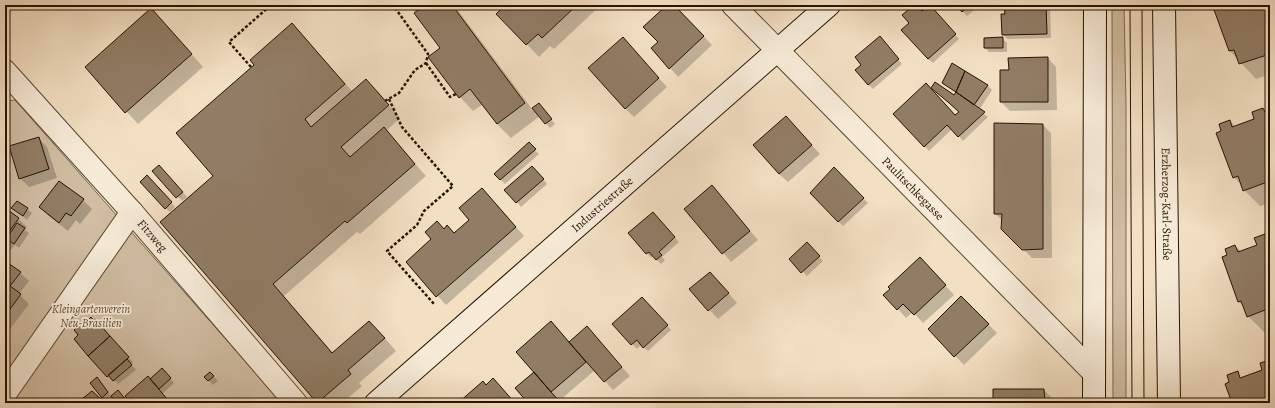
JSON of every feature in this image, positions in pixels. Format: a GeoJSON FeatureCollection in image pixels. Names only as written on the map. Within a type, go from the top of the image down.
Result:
{"type":"FeatureCollection","features":[{"type":"Feature","properties":{"kind":"street","name":"Paulitschkegasse"},"geometry":{"type":"LineString","coordinates":[[733,5],[1093,372]]}},
{"type":"Feature","properties":{"kind":"street","name":"Industriestraße"},"geometry":{"type":"LineString","coordinates":[[376,403],[829,5]]}},
{"type":"Feature","properties":{"kind":"street"},"geometry":{"type":"LineString","coordinates":[[1094,403],[1095,5]]}},
{"type":"Feature","properties":{"kind":"street","name":"Erzherzog-Karl-Straße"},"geometry":{"type":"LineString","coordinates":[[1164,5],[1169,403]]}},
{"type":"Feature","properties":{"kind":"street","name":"Fitzweg"},"geometry":{"type":"LineString","coordinates":[[5,71],[132,212],[296,403]]}},
{"type":"Feature","properties":{"kind":"street"},"geometry":{"type":"LineString","coordinates":[[5,394],[132,212]]}},
{"type":"Feature","properties":{"kind":"path"},"geometry":{"type":"LineString","coordinates":[[251,67],[229,42],[272,5]]}},
{"type":"Feature","properties":{"kind":"path"},"geometry":{"type":"LineString","coordinates":[[385,102],[399,93],[415,70],[426,63],[428,54],[393,5]]}},
{"type":"Feature","properties":{"kind":"path"},"geometry":{"type":"LineString","coordinates":[[426,63],[450,98],[456,94]]}},
{"type":"Feature","properties":{"kind":"path"},"geometry":{"type":"LineString","coordinates":[[389,99],[402,127],[453,186],[424,211],[417,225],[387,251],[434,304]]}},
{"type":"Feature","properties":{"kind":"green space"},"geometry":{"type":"Polygon","coordinates":[[[1112,5],[1124,5],[1126,103],[1126,403],[1113,403],[1112,5]]]}},
{"type":"Feature","properties":{"kind":"green space","name":"Kleingartenverein Neu-Brasilien"},"geometry":{"type":"Polygon","coordinates":[[[15,100],[282,403],[5,403],[5,101],[15,100]]]}},
{"type":"Feature","properties":{"kind":"building"},"geometry":{"type":"Polygon","coordinates":[[[415,5],[452,5],[525,103],[497,124],[470,89],[459,98],[428,57],[440,48],[414,13],[421,8],[415,5]]]}},
{"type":"Feature","properties":{"kind":"building"},"geometry":{"type":"Polygon","coordinates":[[[506,5],[577,5],[542,38],[538,34],[526,45],[496,14],[506,5]]]}},
{"type":"Feature","properties":{"kind":"building"},"geometry":{"type":"Polygon","coordinates":[[[667,5],[674,5],[704,36],[669,69],[651,48],[658,42],[643,27],[667,5]]]}},
{"type":"Feature","properties":{"kind":"building"},"geometry":{"type":"Polygon","coordinates":[[[914,5],[922,11],[930,5],[956,34],[928,59],[901,30],[909,23],[902,15],[914,5]]]}},
{"type":"Feature","properties":{"kind":"building"},"geometry":{"type":"Polygon","coordinates":[[[956,5],[970,5],[962,12],[956,5]]]}},
{"type":"Feature","properties":{"kind":"building"},"geometry":{"type":"Polygon","coordinates":[[[1004,5],[1046,5],[1047,34],[1002,35],[1001,14],[1005,14],[1004,5]]]}},
{"type":"Feature","properties":{"kind":"building"},"geometry":{"type":"Polygon","coordinates":[[[1218,5],[1270,5],[1270,54],[1239,64],[1234,50],[1229,51],[1213,7],[1218,5]]]}},
{"type":"Feature","properties":{"kind":"building"},"geometry":{"type":"Polygon","coordinates":[[[151,8],[192,54],[125,113],[85,67],[151,8]]]}},
{"type":"Feature","properties":{"kind":"building"},"geometry":{"type":"Polygon","coordinates":[[[292,23],[345,84],[305,119],[311,127],[366,79],[389,105],[341,147],[350,157],[384,127],[415,164],[347,223],[345,221],[273,284],[332,353],[369,321],[385,338],[348,370],[351,374],[317,403],[160,222],[213,176],[176,133],[254,65],[250,60],[292,23]]]}},
{"type":"Feature","properties":{"kind":"building"},"geometry":{"type":"Polygon","coordinates":[[[880,36],[899,59],[868,85],[855,70],[861,65],[855,57],[880,36]]]}},
{"type":"Feature","properties":{"kind":"building"},"geometry":{"type":"Polygon","coordinates":[[[623,37],[659,78],[625,109],[588,68],[623,37]]]}},
{"type":"Feature","properties":{"kind":"building"},"geometry":{"type":"Polygon","coordinates":[[[1003,37],[1003,48],[984,48],[984,38],[1003,37]]]}},
{"type":"Feature","properties":{"kind":"building"},"geometry":{"type":"Polygon","coordinates":[[[1048,57],[1048,102],[1000,102],[1000,70],[1009,70],[1008,58],[1048,57]]]}},
{"type":"Feature","properties":{"kind":"building"},"geometry":{"type":"Polygon","coordinates":[[[952,63],[965,71],[956,92],[942,83],[952,63]]]}},
{"type":"Feature","properties":{"kind":"building"},"geometry":{"type":"Polygon","coordinates":[[[965,71],[988,85],[974,105],[956,92],[965,71]]]}},
{"type":"Feature","properties":{"kind":"building"},"geometry":{"type":"Polygon","coordinates":[[[935,82],[954,95],[956,92],[985,112],[958,137],[947,125],[924,147],[893,114],[926,83],[955,115],[959,112],[931,88],[935,82]]]}},
{"type":"Feature","properties":{"kind":"building"},"geometry":{"type":"Polygon","coordinates":[[[539,103],[552,119],[545,124],[532,108],[539,103]]]}},
{"type":"Feature","properties":{"kind":"building"},"geometry":{"type":"Polygon","coordinates":[[[1263,108],[1266,114],[1270,113],[1270,181],[1243,191],[1238,176],[1233,178],[1216,133],[1221,131],[1219,124],[1230,120],[1232,127],[1254,119],[1252,112],[1263,108]]]}},
{"type":"Feature","properties":{"kind":"building"},"geometry":{"type":"Polygon","coordinates":[[[786,116],[812,145],[779,174],[753,145],[786,116]]]}},
{"type":"Feature","properties":{"kind":"building"},"geometry":{"type":"Polygon","coordinates":[[[994,123],[1043,124],[1043,249],[1022,250],[1001,229],[1002,214],[994,214],[994,123]]]}},
{"type":"Feature","properties":{"kind":"building"},"geometry":{"type":"Polygon","coordinates":[[[39,137],[49,169],[19,179],[9,146],[39,137]]]}},
{"type":"Feature","properties":{"kind":"building"},"geometry":{"type":"Polygon","coordinates":[[[529,142],[536,149],[500,180],[494,174],[529,142]]]}},
{"type":"Feature","properties":{"kind":"building"},"geometry":{"type":"Polygon","coordinates":[[[159,165],[183,192],[176,198],[152,171],[159,165]]]}},
{"type":"Feature","properties":{"kind":"building"},"geometry":{"type":"Polygon","coordinates":[[[532,166],[544,179],[516,203],[504,190],[532,166]]]}},
{"type":"Feature","properties":{"kind":"building"},"geometry":{"type":"Polygon","coordinates":[[[834,167],[864,198],[838,222],[810,193],[834,167]]]}},
{"type":"Feature","properties":{"kind":"building"},"geometry":{"type":"Polygon","coordinates":[[[147,175],[172,202],[165,209],[140,182],[147,175]]]}},
{"type":"Feature","properties":{"kind":"building"},"geometry":{"type":"Polygon","coordinates":[[[59,181],[84,199],[71,216],[66,213],[59,223],[39,207],[59,181]]]}},
{"type":"Feature","properties":{"kind":"building"},"geometry":{"type":"Polygon","coordinates":[[[712,185],[750,231],[722,254],[684,209],[712,185]]]}},
{"type":"Feature","properties":{"kind":"building"},"geometry":{"type":"Polygon","coordinates":[[[482,188],[516,227],[436,297],[406,262],[431,239],[425,232],[437,221],[444,229],[447,225],[454,233],[469,220],[459,208],[482,188]]]}},
{"type":"Feature","properties":{"kind":"building"},"geometry":{"type":"Polygon","coordinates":[[[17,201],[28,208],[23,216],[11,208],[17,201]]]}},
{"type":"Feature","properties":{"kind":"building"},"geometry":{"type":"Polygon","coordinates":[[[5,208],[19,218],[5,237],[5,208]]]}},
{"type":"Feature","properties":{"kind":"building"},"geometry":{"type":"Polygon","coordinates":[[[653,212],[675,237],[659,252],[662,255],[656,260],[649,252],[646,254],[628,233],[653,212]]]}},
{"type":"Feature","properties":{"kind":"building"},"geometry":{"type":"Polygon","coordinates":[[[17,223],[25,228],[14,244],[6,239],[17,223]]]}},
{"type":"Feature","properties":{"kind":"building"},"geometry":{"type":"Polygon","coordinates":[[[1265,234],[1267,241],[1270,240],[1270,308],[1247,317],[1241,301],[1238,302],[1222,257],[1227,255],[1225,249],[1235,245],[1238,252],[1257,245],[1254,238],[1265,234]]]}},
{"type":"Feature","properties":{"kind":"building"},"geometry":{"type":"Polygon","coordinates":[[[807,242],[820,256],[801,273],[789,259],[807,242]]]}},
{"type":"Feature","properties":{"kind":"building"},"geometry":{"type":"Polygon","coordinates":[[[920,257],[946,285],[914,315],[903,304],[897,310],[883,295],[890,289],[888,287],[920,257]]]}},
{"type":"Feature","properties":{"kind":"building"},"geometry":{"type":"Polygon","coordinates":[[[5,261],[21,272],[10,286],[21,294],[5,316],[5,261]]]}},
{"type":"Feature","properties":{"kind":"building"},"geometry":{"type":"Polygon","coordinates":[[[710,272],[729,293],[708,311],[689,289],[710,272]]]}},
{"type":"Feature","properties":{"kind":"building"},"geometry":{"type":"Polygon","coordinates":[[[961,296],[989,324],[954,357],[928,329],[961,296]]]}},
{"type":"Feature","properties":{"kind":"building"},"geometry":{"type":"Polygon","coordinates":[[[642,297],[668,325],[643,348],[637,340],[631,345],[612,324],[642,297]]]}},
{"type":"Feature","properties":{"kind":"building"},"geometry":{"type":"Polygon","coordinates":[[[91,317],[94,321],[95,319],[110,336],[88,356],[74,339],[78,335],[74,330],[86,319],[87,321],[91,317]]]}},
{"type":"Feature","properties":{"kind":"building"},"geometry":{"type":"Polygon","coordinates":[[[551,321],[586,362],[551,392],[516,352],[551,321]]]}},
{"type":"Feature","properties":{"kind":"building"},"geometry":{"type":"Polygon","coordinates":[[[587,326],[622,367],[604,382],[569,342],[587,326]]]}},
{"type":"Feature","properties":{"kind":"building"},"geometry":{"type":"Polygon","coordinates":[[[110,336],[129,357],[107,377],[88,356],[110,336]]]}},
{"type":"Feature","properties":{"kind":"building"},"geometry":{"type":"Polygon","coordinates":[[[127,359],[132,365],[113,381],[108,375],[127,359]]]}},
{"type":"Feature","properties":{"kind":"building"},"geometry":{"type":"Polygon","coordinates":[[[1270,360],[1270,403],[1232,403],[1225,384],[1229,382],[1227,375],[1238,371],[1240,378],[1262,370],[1260,363],[1270,360]]]}},
{"type":"Feature","properties":{"kind":"building"},"geometry":{"type":"Polygon","coordinates":[[[162,368],[171,378],[159,389],[150,379],[162,368]]]}},
{"type":"Feature","properties":{"kind":"building"},"geometry":{"type":"Polygon","coordinates":[[[210,372],[214,376],[208,381],[204,377],[210,372]]]}},
{"type":"Feature","properties":{"kind":"building"},"geometry":{"type":"Polygon","coordinates":[[[534,372],[561,403],[528,403],[515,388],[534,372]]]}},
{"type":"Feature","properties":{"kind":"building"},"geometry":{"type":"Polygon","coordinates":[[[148,376],[167,399],[162,403],[132,403],[125,396],[148,376]]]}},
{"type":"Feature","properties":{"kind":"building"},"geometry":{"type":"Polygon","coordinates":[[[97,377],[108,392],[102,398],[90,383],[97,377]]]}},
{"type":"Feature","properties":{"kind":"building"},"geometry":{"type":"Polygon","coordinates":[[[493,378],[515,403],[458,403],[483,381],[486,385],[493,378]]]}},
{"type":"Feature","properties":{"kind":"building"},"geometry":{"type":"Polygon","coordinates":[[[993,389],[1044,389],[1045,403],[993,403],[993,389]]]}},
{"type":"Feature","properties":{"kind":"building"},"geometry":{"type":"Polygon","coordinates":[[[118,390],[126,400],[122,403],[118,403],[111,396],[118,390]]]}},
{"type":"Feature","properties":{"kind":"building"},"geometry":{"type":"Polygon","coordinates":[[[92,391],[105,403],[77,403],[92,391]]]}},
{"type":"Feature","properties":{"kind":"tram line"},"geometry":{"type":"LineString","coordinates":[[1130,5],[1132,403]]}},
{"type":"Feature","properties":{"kind":"tram line"},"geometry":{"type":"LineString","coordinates":[[1142,5],[1144,403]]}}]}
